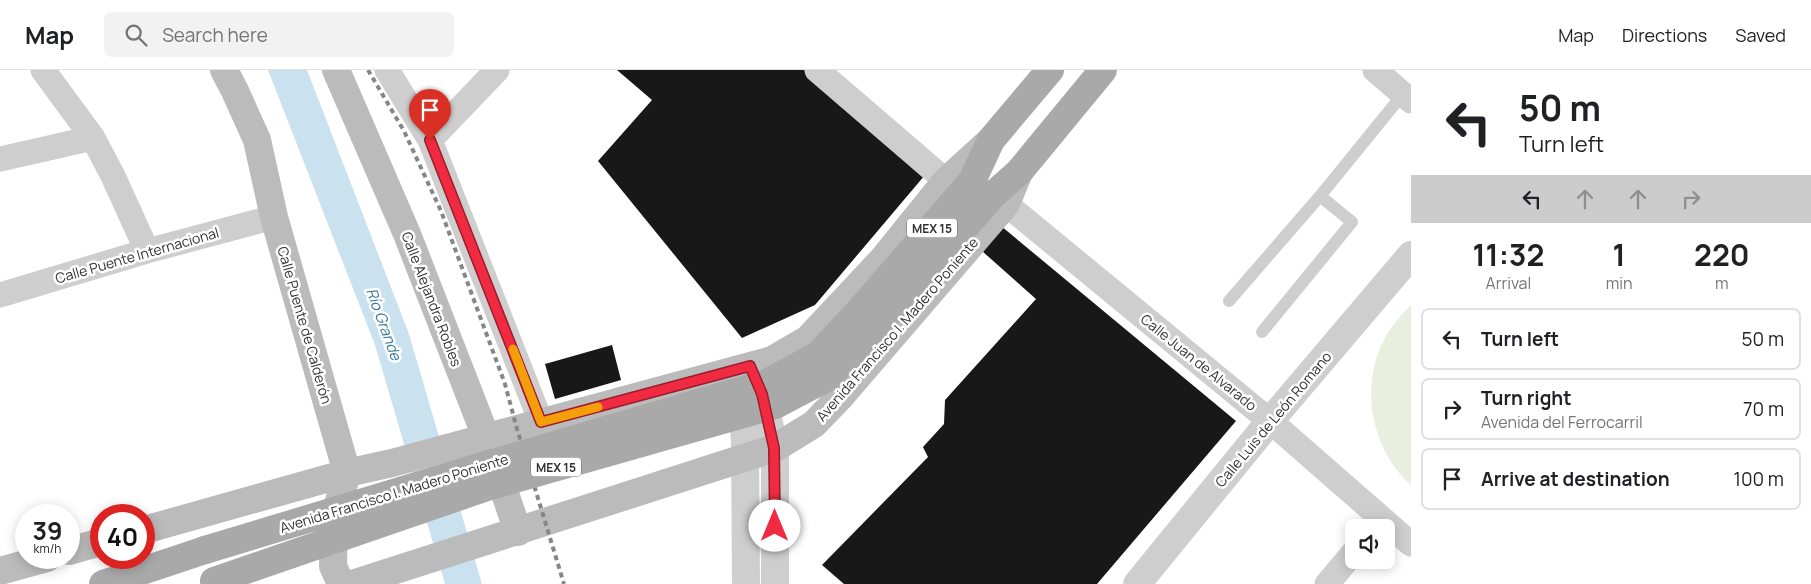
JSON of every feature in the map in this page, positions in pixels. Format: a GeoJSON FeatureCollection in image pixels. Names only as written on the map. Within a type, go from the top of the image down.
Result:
{"type":"FeatureCollection","features":[{"type":"Feature","properties":{"kind":"main road","name":"Calle Puente de Calderón"},"geometry":{"type":"LineString","coordinates":[[224,70],[257,140],[274,217],[347,473]]}},
{"type":"Feature","properties":{"kind":"main road","name":"Calle Alejandra Robles"},"geometry":{"type":"LineString","coordinates":[[336,70],[407,234],[486,437],[518,532]]}},
{"type":"Feature","properties":{"kind":"main road","name":"Avenida Francisco I. Madero Poniente"},"geometry":{"type":"LineString","coordinates":[[347,473],[392,463],[772,360],[808,339],[882,259],[946,181],[991,140],[1050,70]]}},
{"type":"Feature","properties":{"kind":"main road","name":"Avenida Francisco I. Madero Poniente"},"geometry":{"type":"LineString","coordinates":[[103,584],[205,550],[484,466],[767,384],[818,355],[870,317],[994,194],[1019,172],[1104,70]]}},
{"type":"Feature","properties":{"kind":"main road","name":"Avenida Francisco I. Madero Poniente"},"geometry":{"type":"LineString","coordinates":[[209,582],[487,486],[776,406],[830,376],[870,317],[972,181],[991,140]]}},
{"type":"Feature","properties":{"kind":"main road","name":"Avenida Francisco I. Madero Poniente"},"geometry":{"type":"LineString","coordinates":[[425,562],[774,448],[814,424],[842,396],[1006,204],[1019,172]]}},
{"type":"Feature","properties":{"kind":"main road"},"geometry":{"type":"LineString","coordinates":[[155,527],[347,473]]}},
{"type":"Feature","properties":{"kind":"main road"},"geometry":{"type":"LineString","coordinates":[[341,584],[333,566],[334,519],[347,473]]}},
{"type":"Feature","properties":{"kind":"main road"},"geometry":{"type":"LineString","coordinates":[[352,584],[425,562]]}},
{"type":"Feature","properties":{"kind":"main road"},"geometry":{"type":"LineString","coordinates":[[404,584],[425,562]]}},
{"type":"Feature","properties":{"kind":"main road"},"geometry":{"type":"LineString","coordinates":[[0,571],[15,567]]}},
{"type":"Feature","properties":{"kind":"street"},"geometry":{"type":"LineString","coordinates":[[43,70],[93,138],[113,176],[147,252]]}},
{"type":"Feature","properties":{"kind":"street"},"geometry":{"type":"LineString","coordinates":[[387,70],[430,140],[541,422]]}},
{"type":"Feature","properties":{"kind":"street"},"geometry":{"type":"LineString","coordinates":[[430,140],[497,70]]}},
{"type":"Feature","properties":{"kind":"street"},"geometry":{"type":"LineString","coordinates":[[817,70],[946,181]]}},
{"type":"Feature","properties":{"kind":"street"},"geometry":{"type":"LineString","coordinates":[[1375,70],[1407,98]]}},
{"type":"Feature","properties":{"kind":"street"},"geometry":{"type":"LineString","coordinates":[[0,159],[93,138]]}},
{"type":"Feature","properties":{"kind":"street","name":"Calle Juan de Alvarado"},"geometry":{"type":"LineString","coordinates":[[1006,204],[1270,421],[1373,519]]}},
{"type":"Feature","properties":{"kind":"street","name":"Calle Puente Internacional"},"geometry":{"type":"LineString","coordinates":[[0,295],[274,217]]}},
{"type":"Feature","properties":{"kind":"street","name":"Calle Luis de León Romano"},"geometry":{"type":"LineString","coordinates":[[1137,584],[1270,421],[1411,254]]}},
{"type":"Feature","properties":{"kind":"street"},"geometry":{"type":"LineString","coordinates":[[743,368],[762,394],[774,448],[775,584]]}},
{"type":"Feature","properties":{"kind":"street"},"geometry":{"type":"LineString","coordinates":[[743,368],[746,584]]}},
{"type":"Feature","properties":{"kind":"street","name":"Calle Juan de Alvarado"},"geometry":{"type":"LineString","coordinates":[[1395,534],[1411,544]]}},
{"type":"Feature","properties":{"kind":"street"},"geometry":{"type":"LineString","coordinates":[[1327,584],[1345,563]]}},
{"type":"Feature","properties":{"kind":"lane"},"geometry":{"type":"LineString","coordinates":[[1229,301],[1407,98]]}},
{"type":"Feature","properties":{"kind":"lane"},"geometry":{"type":"LineString","coordinates":[[1262,332],[1352,222],[1320,196]]}},
{"type":"Feature","properties":{"kind":"green space"},"geometry":{"type":"Polygon","coordinates":[[[1411,305],[1411,485],[1397,470],[1386,453],[1378,435],[1373,416],[1371,396],[1372,376],[1377,356],[1385,338],[1397,320],[1411,305]]]}},
{"type":"Feature","properties":{"kind":"water","name":"Río Grande"},"geometry":{"type":"Polygon","coordinates":[[[268,70],[307,70],[409,334],[482,584],[445,584],[375,345],[268,70]]]}},
{"type":"Feature","properties":{"kind":"building"},"geometry":{"type":"Polygon","coordinates":[[[617,70],[804,70],[925,175],[815,305],[742,338],[598,161],[652,100],[617,70]]]}},
{"type":"Feature","properties":{"kind":"building"},"geometry":{"type":"Polygon","coordinates":[[[1001,226],[1236,421],[1097,584],[844,584],[822,565],[928,457],[923,447],[944,424],[945,400],[1036,299],[982,251],[1001,226]]]}},
{"type":"Feature","properties":{"kind":"building"},"geometry":{"type":"Polygon","coordinates":[[[612,345],[621,380],[555,399],[545,364],[612,345]]]}},
{"type":"Feature","properties":{"kind":"railway"},"geometry":{"type":"LineString","coordinates":[[368,70],[404,131],[441,211],[505,384],[564,584]]}},
{"type":"Feature","properties":{"kind":"slow traffic"},"geometry":{"type":"LineString","coordinates":[[513,349],[541,422],[598,407]]}},
{"type":"Feature","properties":{"kind":"route"},"geometry":{"type":"LineString","coordinates":[[430,140],[541,422],[750,366],[762,394],[772,432],[775,526]]}}]}
